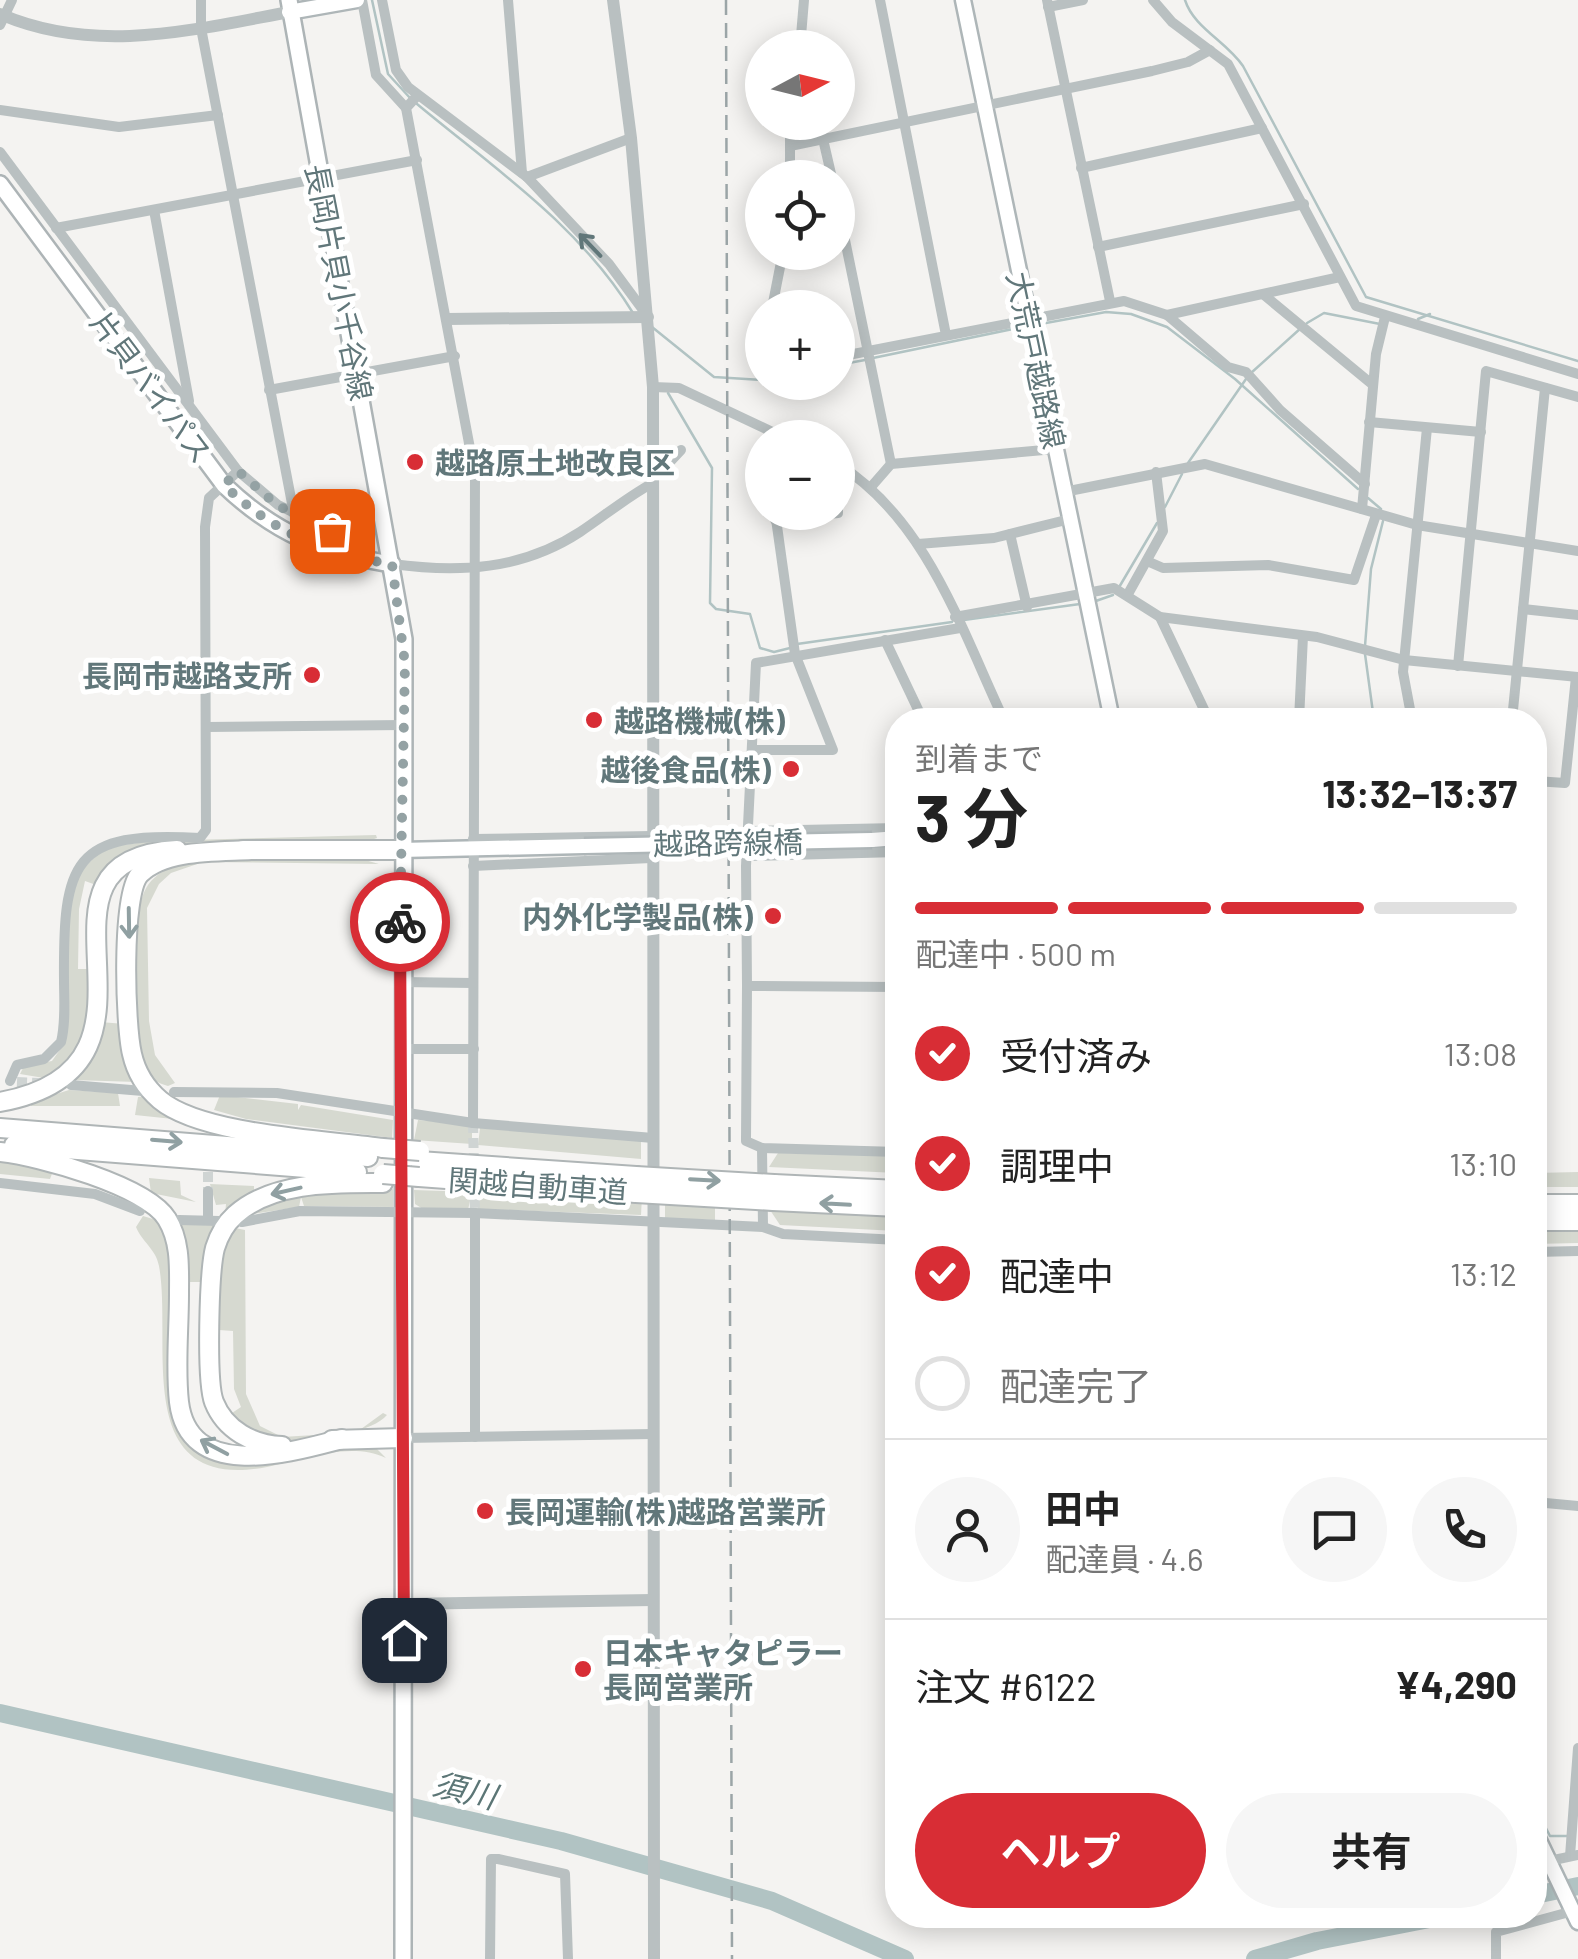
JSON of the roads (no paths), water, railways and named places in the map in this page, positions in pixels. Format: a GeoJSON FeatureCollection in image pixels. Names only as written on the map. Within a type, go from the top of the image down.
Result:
{"type":"FeatureCollection","features":[{"type":"Feature","properties":{"kind":"highway"},"geometry":{"type":"LineString","coordinates":[[251,850],[183,856],[148,868],[133,883],[128,980],[130,1044],[136,1068],[160,1100],[228,1127],[383,1166]]}},
{"type":"Feature","properties":{"kind":"highway"},"geometry":{"type":"LineString","coordinates":[[0,1102],[61,1083],[85,1055],[96,1016],[98,904],[118,870],[152,852],[400,850]]}},
{"type":"Feature","properties":{"kind":"highway"},"geometry":{"type":"LineString","coordinates":[[0,1128],[419,1168]]}},
{"type":"Feature","properties":{"kind":"highway"},"geometry":{"type":"LineString","coordinates":[[0,1144],[419,1168]]}},
{"type":"Feature","properties":{"kind":"highway"},"geometry":{"type":"LineString","coordinates":[[0,1152],[122,1185],[147,1198],[164,1215],[175,1238],[179,1263],[179,1402],[190,1428],[205,1445],[223,1454],[250,1457],[342,1439]]}},
{"type":"Feature","properties":{"kind":"highway"},"geometry":{"type":"LineString","coordinates":[[383,1166],[345,1182],[267,1196],[233,1217],[215,1248],[211,1384],[222,1417],[240,1434],[270,1446],[402,1438]]}},
{"type":"Feature","properties":{"kind":"highway","name":"関越自動車道"},"geometry":{"type":"LineString","coordinates":[[419,1168],[598,1173],[636,1184]]}},
{"type":"Feature","properties":{"kind":"highway","name":"関越自動車道"},"geometry":{"type":"LineString","coordinates":[[419,1168],[571,1189],[636,1184],[774,1192],[885,1205]]}},
{"type":"Feature","properties":{"kind":"highway","name":"関越自動車道"},"geometry":{"type":"LineString","coordinates":[[774,1192],[885,1190]]}},
{"type":"Feature","properties":{"kind":"highway"},"geometry":{"type":"LineString","coordinates":[[1547,1204],[1578,1204]]}},
{"type":"Feature","properties":{"kind":"highway"},"geometry":{"type":"LineString","coordinates":[[1547,1221],[1578,1221]]}},
{"type":"Feature","properties":{"kind":"main road"},"geometry":{"type":"LineString","coordinates":[[289,6],[359,0]]}},
{"type":"Feature","properties":{"kind":"main road","name":"大荒戸越路線"},"geometry":{"type":"LineString","coordinates":[[962,0],[1110,708]]}},
{"type":"Feature","properties":{"kind":"main road","name":"長岡片貝小千谷線"},"geometry":{"type":"LineString","coordinates":[[289,6],[404,639],[400,850],[403,1959]]}},
{"type":"Feature","properties":{"kind":"main road","name":"片貝バイパス"},"geometry":{"type":"LineString","coordinates":[[0,184],[224,485],[264,520],[309,545],[392,564]]}},
{"type":"Feature","properties":{"kind":"main road","name":"越路跨線橋"},"geometry":{"type":"LineString","coordinates":[[400,850],[472,852],[885,839]]}},
{"type":"Feature","properties":{"kind":"main road"},"geometry":{"type":"LineString","coordinates":[[1547,1858],[1574,1913]]}},
{"type":"Feature","properties":{"kind":"street"},"geometry":{"type":"LineString","coordinates":[[12,0],[1,18],[60,32],[114,38],[202,28],[289,6]]}},
{"type":"Feature","properties":{"kind":"street"},"geometry":{"type":"LineString","coordinates":[[200,0],[202,28],[294,514]]}},
{"type":"Feature","properties":{"kind":"street"},"geometry":{"type":"LineString","coordinates":[[359,0],[376,75],[406,108],[474,455],[474,1123]]}},
{"type":"Feature","properties":{"kind":"street"},"geometry":{"type":"LineString","coordinates":[[382,0],[396,70],[416,96],[525,175],[609,264],[649,319]]}},
{"type":"Feature","properties":{"kind":"street"},"geometry":{"type":"LineString","coordinates":[[508,0],[525,175]]}},
{"type":"Feature","properties":{"kind":"street"},"geometry":{"type":"LineString","coordinates":[[613,0],[631,138],[652,387],[654,1959]]}},
{"type":"Feature","properties":{"kind":"street"},"geometry":{"type":"LineString","coordinates":[[802,30],[804,0]]}},
{"type":"Feature","properties":{"kind":"street"},"geometry":{"type":"LineString","coordinates":[[880,0],[946,335]]}},
{"type":"Feature","properties":{"kind":"street"},"geometry":{"type":"LineString","coordinates":[[1083,0],[1048,4],[1110,301]]}},
{"type":"Feature","properties":{"kind":"street"},"geometry":{"type":"LineString","coordinates":[[1153,0],[1172,22],[1228,64],[1304,204],[1350,301],[1385,316],[1578,374]]}},
{"type":"Feature","properties":{"kind":"street"},"geometry":{"type":"LineString","coordinates":[[855,132],[1188,62],[1210,50]]}},
{"type":"Feature","properties":{"kind":"street"},"geometry":{"type":"LineString","coordinates":[[406,108],[416,96]]}},
{"type":"Feature","properties":{"kind":"street"},"geometry":{"type":"LineString","coordinates":[[0,110],[118,127],[218,115]]}},
{"type":"Feature","properties":{"kind":"street"},"geometry":{"type":"LineString","coordinates":[[1081,168],[1262,128]]}},
{"type":"Feature","properties":{"kind":"street"},"geometry":{"type":"LineString","coordinates":[[525,175],[631,138]]}},
{"type":"Feature","properties":{"kind":"street"},"geometry":{"type":"LineString","coordinates":[[790,140],[790,160]]}},
{"type":"Feature","properties":{"kind":"street"},"geometry":{"type":"LineString","coordinates":[[790,146],[815,140]]}},
{"type":"Feature","properties":{"kind":"street"},"geometry":{"type":"LineString","coordinates":[[0,152],[238,471],[294,514],[332,531]]}},
{"type":"Feature","properties":{"kind":"street"},"geometry":{"type":"LineString","coordinates":[[56,228],[418,160]]}},
{"type":"Feature","properties":{"kind":"street"},"geometry":{"type":"LineString","coordinates":[[1098,247],[1304,204]]}},
{"type":"Feature","properties":{"kind":"street"},"geometry":{"type":"LineString","coordinates":[[154,210],[190,407]]}},
{"type":"Feature","properties":{"kind":"street"},"geometry":{"type":"LineString","coordinates":[[851,270],[891,464]]}},
{"type":"Feature","properties":{"kind":"street"},"geometry":{"type":"LineString","coordinates":[[855,354],[1110,301],[1167,314],[1340,277]]}},
{"type":"Feature","properties":{"kind":"street"},"geometry":{"type":"LineString","coordinates":[[1264,295],[1374,386]]}},
{"type":"Feature","properties":{"kind":"street"},"geometry":{"type":"LineString","coordinates":[[1167,314],[1228,367],[1246,372],[1280,410],[1365,484]]}},
{"type":"Feature","properties":{"kind":"street"},"geometry":{"type":"LineString","coordinates":[[1362,509],[1385,316]]}},
{"type":"Feature","properties":{"kind":"street"},"geometry":{"type":"LineString","coordinates":[[447,320],[649,319]]}},
{"type":"Feature","properties":{"kind":"street"},"geometry":{"type":"LineString","coordinates":[[270,390],[455,356]]}},
{"type":"Feature","properties":{"kind":"street"},"geometry":{"type":"LineString","coordinates":[[1458,666],[1486,372],[1578,397]]}},
{"type":"Feature","properties":{"kind":"street"},"geometry":{"type":"LineString","coordinates":[[652,387],[679,388],[745,421]]}},
{"type":"Feature","properties":{"kind":"street"},"geometry":{"type":"LineString","coordinates":[[1513,708],[1545,388]]}},
{"type":"Feature","properties":{"kind":"street"},"geometry":{"type":"LineString","coordinates":[[1370,422],[1481,432]]}},
{"type":"Feature","properties":{"kind":"street"},"geometry":{"type":"LineString","coordinates":[[1410,708],[1404,660],[1426,428]]}},
{"type":"Feature","properties":{"kind":"street"},"geometry":{"type":"LineString","coordinates":[[871,487],[891,464],[1056,449]]}},
{"type":"Feature","properties":{"kind":"street"},"geometry":{"type":"LineString","coordinates":[[392,564],[474,569],[541,553],[651,478],[682,450]]}},
{"type":"Feature","properties":{"kind":"street"},"geometry":{"type":"LineString","coordinates":[[1064,492],[1205,464],[1416,525],[1578,551]]}},
{"type":"Feature","properties":{"kind":"street"},"geometry":{"type":"LineString","coordinates":[[9,1082],[17,1066],[50,1056],[61,1042],[64,904],[77,869],[106,844],[129,836],[204,835],[204,526],[209,498],[238,471]]}},
{"type":"Feature","properties":{"kind":"street"},"geometry":{"type":"LineString","coordinates":[[1128,594],[1164,521],[1156,472]]}},
{"type":"Feature","properties":{"kind":"street"},"geometry":{"type":"LineString","coordinates":[[855,477],[871,487],[918,544],[998,708]]}},
{"type":"Feature","properties":{"kind":"street"},"geometry":{"type":"LineString","coordinates":[[1147,561],[1163,568],[1268,566],[1354,580],[1376,515]]}},
{"type":"Feature","properties":{"kind":"street"},"geometry":{"type":"LineString","coordinates":[[918,544],[1010,534],[1070,519]]}},
{"type":"Feature","properties":{"kind":"street"},"geometry":{"type":"LineString","coordinates":[[752,750],[834,750],[795,654],[777,530]]}},
{"type":"Feature","properties":{"kind":"street"},"geometry":{"type":"LineString","coordinates":[[1010,534],[1027,607]]}},
{"type":"Feature","properties":{"kind":"street"},"geometry":{"type":"LineString","coordinates":[[885,1152],[762,1148],[746,1141],[748,856],[756,663],[885,640],[1114,588],[1160,617],[1303,636],[1404,660],[1577,677],[1565,783],[1547,782]]}},
{"type":"Feature","properties":{"kind":"street"},"geometry":{"type":"LineString","coordinates":[[1523,609],[1578,615]]}},
{"type":"Feature","properties":{"kind":"street"},"geometry":{"type":"LineString","coordinates":[[1160,617],[1202,708]]}},
{"type":"Feature","properties":{"kind":"street"},"geometry":{"type":"LineString","coordinates":[[1300,708],[1303,636]]}},
{"type":"Feature","properties":{"kind":"street"},"geometry":{"type":"LineString","coordinates":[[885,640],[918,708]]}},
{"type":"Feature","properties":{"kind":"street"},"geometry":{"type":"LineString","coordinates":[[207,727],[404,725]]}},
{"type":"Feature","properties":{"kind":"street"},"geometry":{"type":"LineString","coordinates":[[752,831],[885,828]]}},
{"type":"Feature","properties":{"kind":"street"},"geometry":{"type":"LineString","coordinates":[[472,852],[651,836]]}},
{"type":"Feature","properties":{"kind":"street"},"geometry":{"type":"LineString","coordinates":[[472,852],[651,858]]}},
{"type":"Feature","properties":{"kind":"street"},"geometry":{"type":"LineString","coordinates":[[748,856],[885,852]]}},
{"type":"Feature","properties":{"kind":"street"},"geometry":{"type":"LineString","coordinates":[[400,982],[473,983]]}},
{"type":"Feature","properties":{"kind":"street"},"geometry":{"type":"LineString","coordinates":[[747,986],[885,987]]}},
{"type":"Feature","properties":{"kind":"street"},"geometry":{"type":"LineString","coordinates":[[400,1049],[474,1049]]}},
{"type":"Feature","properties":{"kind":"street"},"geometry":{"type":"LineString","coordinates":[[71,1085],[143,1091]]}},
{"type":"Feature","properties":{"kind":"street"},"geometry":{"type":"LineString","coordinates":[[174,1092],[277,1094],[474,1123],[653,1138]]}},
{"type":"Feature","properties":{"kind":"street"},"geometry":{"type":"LineString","coordinates":[[207,1092],[207,1106]]}},
{"type":"Feature","properties":{"kind":"street"},"geometry":{"type":"LineString","coordinates":[[762,1148],[763,1227]]}},
{"type":"Feature","properties":{"kind":"street"},"geometry":{"type":"LineString","coordinates":[[0,1183],[95,1194],[140,1211]]}},
{"type":"Feature","properties":{"kind":"street"},"geometry":{"type":"LineString","coordinates":[[179,1220],[214,1221],[208,1191]]}},
{"type":"Feature","properties":{"kind":"street"},"geometry":{"type":"LineString","coordinates":[[242,1222],[300,1211],[475,1213],[763,1227],[783,1234],[885,1239]]}},
{"type":"Feature","properties":{"kind":"street"},"geometry":{"type":"LineString","coordinates":[[475,1213],[476,1437]]}},
{"type":"Feature","properties":{"kind":"street"},"geometry":{"type":"LineString","coordinates":[[1547,1252],[1578,1251]]}},
{"type":"Feature","properties":{"kind":"street"},"geometry":{"type":"LineString","coordinates":[[402,1438],[653,1434]]}},
{"type":"Feature","properties":{"kind":"street"},"geometry":{"type":"LineString","coordinates":[[1547,1503],[1578,1506]]}},
{"type":"Feature","properties":{"kind":"street"},"geometry":{"type":"LineString","coordinates":[[404,1604],[653,1600]]}},
{"type":"Feature","properties":{"kind":"street"},"geometry":{"type":"LineString","coordinates":[[1550,1864],[1574,1856],[1578,1748]]}},
{"type":"Feature","properties":{"kind":"street"},"geometry":{"type":"LineString","coordinates":[[490,1959],[491,1859],[565,1874],[568,1959]]}},
{"type":"Feature","properties":{"kind":"street"},"geometry":{"type":"LineString","coordinates":[[1547,1920],[1574,1913]]}},
{"type":"Feature","properties":{"kind":"street"},"geometry":{"type":"LineString","coordinates":[[1496,1959],[1496,1932],[1512,1928]]}},
{"type":"Feature","properties":{"kind":"waterway"},"geometry":{"type":"LineString","coordinates":[[372,0],[388,74],[411,99]]}},
{"type":"Feature","properties":{"kind":"waterway"},"geometry":{"type":"LineString","coordinates":[[1185,0],[1195,19],[1243,66],[1366,297],[1578,361]]}},
{"type":"Feature","properties":{"kind":"waterway"},"geometry":{"type":"LineString","coordinates":[[417,104],[561,225],[611,281],[633,313]]}},
{"type":"Feature","properties":{"kind":"waterway"},"geometry":{"type":"LineString","coordinates":[[1035,325],[1106,312],[1131,314],[1167,327],[1235,379],[1358,489]]}},
{"type":"Feature","properties":{"kind":"waterway"},"geometry":{"type":"LineString","coordinates":[[1307,323],[1324,313],[1380,324]]}},
{"type":"Feature","properties":{"kind":"waterway"},"geometry":{"type":"LineString","coordinates":[[1418,319],[1430,314]]}},
{"type":"Feature","properties":{"kind":"waterway"},"geometry":{"type":"LineString","coordinates":[[873,358],[1027,326]]}},
{"type":"Feature","properties":{"kind":"waterway"},"geometry":{"type":"LineString","coordinates":[[652,327],[714,377],[745,379]]}},
{"type":"Feature","properties":{"kind":"waterway"},"geometry":{"type":"LineString","coordinates":[[1251,373],[1301,328]]}},
{"type":"Feature","properties":{"kind":"waterway"},"geometry":{"type":"LineString","coordinates":[[855,362],[865,360]]}},
{"type":"Feature","properties":{"kind":"waterway"},"geometry":{"type":"LineString","coordinates":[[1188,463],[1246,379]]}},
{"type":"Feature","properties":{"kind":"waterway"},"geometry":{"type":"LineString","coordinates":[[668,393],[712,468],[710,603],[716,609],[750,614],[760,648],[774,652],[790,648]]}},
{"type":"Feature","properties":{"kind":"waterway"},"geometry":{"type":"LineString","coordinates":[[1165,507],[1182,474]]}},
{"type":"Feature","properties":{"kind":"waterway"},"geometry":{"type":"LineString","coordinates":[[1368,498],[1381,509]]}},
{"type":"Feature","properties":{"kind":"waterway"},"geometry":{"type":"LineString","coordinates":[[1365,646],[1371,569],[1383,521]]}},
{"type":"Feature","properties":{"kind":"waterway"},"geometry":{"type":"LineString","coordinates":[[1118,589],[1157,523]]}},
{"type":"Feature","properties":{"kind":"waterway"},"geometry":{"type":"LineString","coordinates":[[1093,602],[1113,595]]}},
{"type":"Feature","properties":{"kind":"waterway"},"geometry":{"type":"LineString","coordinates":[[964,620],[1080,604]]}},
{"type":"Feature","properties":{"kind":"waterway"},"geometry":{"type":"LineString","coordinates":[[797,644],[952,622]]}},
{"type":"Feature","properties":{"kind":"waterway"},"geometry":{"type":"LineString","coordinates":[[1365,654],[1372,708]]}},
{"type":"Feature","properties":{"kind":"waterway","name":"須川"},"geometry":{"type":"LineString","coordinates":[[0,1713],[561,1841],[772,1901],[905,1959]]}},
{"type":"Feature","properties":{"kind":"waterway"},"geometry":{"type":"LineString","coordinates":[[1547,1830],[1550,1836],[1570,1836]]}},
{"type":"Feature","properties":{"kind":"waterway","name":"須川"},"geometry":{"type":"LineString","coordinates":[[1547,1892],[1578,1886]]}},
{"type":"Feature","properties":{"kind":"waterway","name":"須川"},"geometry":{"type":"LineString","coordinates":[[1255,1959],[1384,1928]]}},
{"type":"Feature","properties":{"kind":"tunnel"},"geometry":{"type":"LineString","coordinates":[[17,1082],[40,1083]]}},
{"type":"Feature","properties":{"kind":"tunnel"},"geometry":{"type":"LineString","coordinates":[[473,1123],[475,1213]]}},
{"type":"Feature","properties":{"kind":"tunnel"},"geometry":{"type":"LineString","coordinates":[[208,1157],[208,1191]]}},
{"type":"Feature","properties":{"kind":"railway"},"geometry":{"type":"LineString","coordinates":[[726,0],[732,1959]]}},
{"type":"Feature","properties":{"kind":"place","name":"越路原土地改良区"},"geometry":{"type":"Point","coordinates":[415,462]}},
{"type":"Feature","properties":{"kind":"place","name":"長岡市越路支所"},"geometry":{"type":"Point","coordinates":[312,675]}},
{"type":"Feature","properties":{"kind":"place","name":"越路機械(株)"},"geometry":{"type":"Point","coordinates":[594,720]}},
{"type":"Feature","properties":{"kind":"place","name":"越後食品(株)"},"geometry":{"type":"Point","coordinates":[791,769]}},
{"type":"Feature","properties":{"kind":"place","name":"内外化学製品(株)"},"geometry":{"type":"Point","coordinates":[773,916]}},
{"type":"Feature","properties":{"kind":"place","name":"長岡運輸(株)越路営業所"},"geometry":{"type":"Point","coordinates":[485,1511]}},
{"type":"Feature","properties":{"kind":"place","name":"日本キャタピラー 長岡営業所"},"geometry":{"type":"Point","coordinates":[583,1669]}}]}
